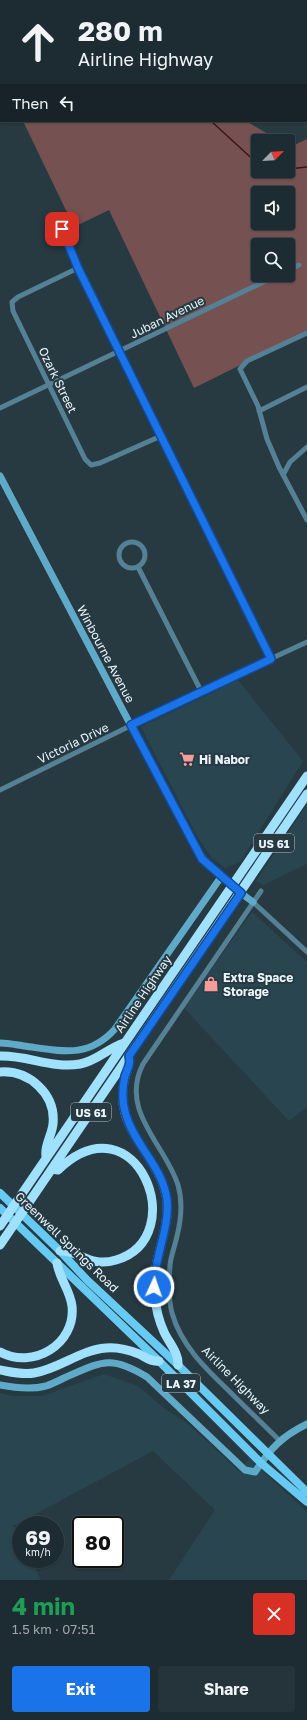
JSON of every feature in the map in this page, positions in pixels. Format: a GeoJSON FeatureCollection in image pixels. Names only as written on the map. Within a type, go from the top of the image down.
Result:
{"type":"FeatureCollection","features":[{"type":"Feature","properties":{"kind":"highway","name":"Airline Highway"},"geometry":{"type":"LineString","coordinates":[[0,1226],[307,776]]}},
{"type":"Feature","properties":{"kind":"highway","name":"Airline Highway"},"geometry":{"type":"LineString","coordinates":[[0,1245],[307,794]]}},
{"type":"Feature","properties":{"kind":"highway"},"geometry":{"type":"LineString","coordinates":[[0,1056],[12,1056],[61,1065],[79,1064],[94,1060],[116,1046],[124,1043]]}},
{"type":"Feature","properties":{"kind":"highway"},"geometry":{"type":"LineString","coordinates":[[129,1056],[130,1063],[125,1076],[122,1093],[124,1110],[132,1129],[159,1174],[166,1194],[166,1220],[155,1266],[154,1296],[161,1325],[168,1340],[179,1357],[178,1365]]}},
{"type":"Feature","properties":{"kind":"highway"},"geometry":{"type":"LineString","coordinates":[[0,1072],[16,1073],[30,1079],[41,1088],[49,1099],[53,1111],[53,1123],[51,1136],[45,1151],[46,1158]]}},
{"type":"Feature","properties":{"kind":"highway"},"geometry":{"type":"LineString","coordinates":[[52,1169],[58,1170],[71,1158],[83,1151],[96,1148],[114,1151],[126,1156],[139,1168],[148,1182],[152,1201],[152,1214],[146,1234],[139,1245],[126,1256],[110,1262],[96,1262],[86,1260],[69,1251],[60,1251]]}},
{"type":"Feature","properties":{"kind":"highway"},"geometry":{"type":"LineString","coordinates":[[0,1352],[19,1358],[33,1358],[50,1351],[64,1338],[70,1325],[72,1307],[68,1290],[58,1273],[57,1263]]}},
{"type":"Feature","properties":{"kind":"highway"},"geometry":{"type":"LineString","coordinates":[[0,1370],[24,1374],[40,1372],[84,1354],[107,1348],[125,1349],[139,1354],[152,1362],[159,1361]]}},
{"type":"Feature","properties":{"kind":"main road","name":"Greenwell Springs Road"},"geometry":{"type":"LineString","coordinates":[[0,1193],[60,1251],[87,1280],[178,1365],[307,1492]]}},
{"type":"Feature","properties":{"kind":"main road","name":"Greenwell Springs Road"},"geometry":{"type":"LineString","coordinates":[[0,1208],[159,1361],[261,1463],[307,1502]]}},
{"type":"Feature","properties":{"kind":"street"},"geometry":{"type":"LineString","coordinates":[[62,229],[78,268],[271,659]]}},
{"type":"Feature","properties":{"kind":"street"},"geometry":{"type":"LineString","coordinates":[[295,267],[299,265]]}},
{"type":"Feature","properties":{"kind":"street","name":"Ozark Street"},"geometry":{"type":"LineString","coordinates":[[78,268],[18,297],[12,302],[13,311],[85,459],[90,465],[100,464],[161,436]]}},
{"type":"Feature","properties":{"kind":"street","name":"Juban Avenue"},"geometry":{"type":"LineString","coordinates":[[0,408],[49,386],[263,282]]}},
{"type":"Feature","properties":{"kind":"street"},"geometry":{"type":"LineString","coordinates":[[307,333],[247,361],[240,368],[259,411],[267,439],[283,475],[307,520]]}},
{"type":"Feature","properties":{"kind":"street"},"geometry":{"type":"LineString","coordinates":[[259,411],[307,387]]}},
{"type":"Feature","properties":{"kind":"street"},"geometry":{"type":"LineString","coordinates":[[283,475],[290,462],[307,447]]}},
{"type":"Feature","properties":{"kind":"street","name":"Winbourne Avenue"},"geometry":{"type":"LineString","coordinates":[[0,476],[202,859],[221,877],[253,902]]}},
{"type":"Feature","properties":{"kind":"street"},"geometry":{"type":"LineString","coordinates":[[126,543],[136,543],[144,550],[144,560],[138,567],[128,568],[120,561],[119,551],[126,543]]}},
{"type":"Feature","properties":{"kind":"street"},"geometry":{"type":"LineString","coordinates":[[138,567],[201,691]]}},
{"type":"Feature","properties":{"kind":"street","name":"Victoria Drive"},"geometry":{"type":"LineString","coordinates":[[0,790],[201,691],[307,642]]}},
{"type":"Feature","properties":{"kind":"street"},"geometry":{"type":"LineString","coordinates":[[0,1043],[62,1051],[86,1048],[105,1040],[116,1029],[221,877]]}},
{"type":"Feature","properties":{"kind":"street","name":"Airline Highway"},"geometry":{"type":"LineString","coordinates":[[261,891],[143,1064],[138,1072],[135,1089],[141,1119],[170,1167],[178,1186],[181,1214],[170,1259],[168,1288],[172,1313],[178,1330],[189,1349],[209,1372],[280,1440]]}},
{"type":"Feature","properties":{"kind":"street"},"geometry":{"type":"LineString","coordinates":[[253,902],[307,952]]}},
{"type":"Feature","properties":{"kind":"street"},"geometry":{"type":"LineString","coordinates":[[0,1385],[19,1389],[46,1386],[95,1365],[113,1362],[130,1366],[148,1377],[244,1470],[255,1472],[268,1453],[280,1440],[307,1424]]}},
{"type":"Feature","properties":{"kind":"shaded area"},"geometry":{"type":"Polygon","coordinates":[[[23,122],[248,122],[268,134],[251,134],[251,178],[295,178],[295,145],[307,139],[307,332],[194,388],[109,210],[74,227],[23,122]]]}},
{"type":"Feature","properties":{"kind":"shaded area"},"geometry":{"type":"Polygon","coordinates":[[[238,680],[303,761],[240,862],[225,868],[212,858],[198,838],[141,727],[238,680]]]}},
{"type":"Feature","properties":{"kind":"shaded area"},"geometry":{"type":"Polygon","coordinates":[[[307,804],[307,864],[263,885],[256,881],[307,804]]]}},
{"type":"Feature","properties":{"kind":"shaded area"},"geometry":{"type":"Polygon","coordinates":[[[252,912],[307,962],[307,1107],[289,1121],[184,1008],[252,912]]]}},
{"type":"Feature","properties":{"kind":"shaded area"},"geometry":{"type":"Polygon","coordinates":[[[104,1374],[138,1386],[165,1409],[186,1422],[240,1472],[249,1458],[307,1512],[307,1580],[169,1580],[215,1510],[153,1451],[32,1516],[12,1516],[12,1568],[35,1568],[41,1580],[0,1580],[0,1393],[12,1396],[42,1396],[104,1374]]]}},
{"type":"Feature","properties":{"kind":"waterway"},"geometry":{"type":"LineString","coordinates":[[212,122],[251,158]]}},
{"type":"Feature","properties":{"kind":"waterway"},"geometry":{"type":"LineString","coordinates":[[295,168],[307,167]]}},
{"type":"Feature","properties":{"kind":"place","name":"Hi Nabor"},"geometry":{"type":"Point","coordinates":[187,759]}},
{"type":"Feature","properties":{"kind":"place","name":"Extra Space Storage"},"geometry":{"type":"Point","coordinates":[211,984]}},
{"type":"Feature","properties":{"kind":"route"},"geometry":{"type":"LineString","coordinates":[[62,229],[78,268],[271,659],[131,725],[202,859],[241,893],[129,1056],[130,1063],[125,1076],[122,1093],[124,1110],[127,1120],[156,1168],[167,1200],[166,1220],[154,1273],[154,1287]]}}]}
